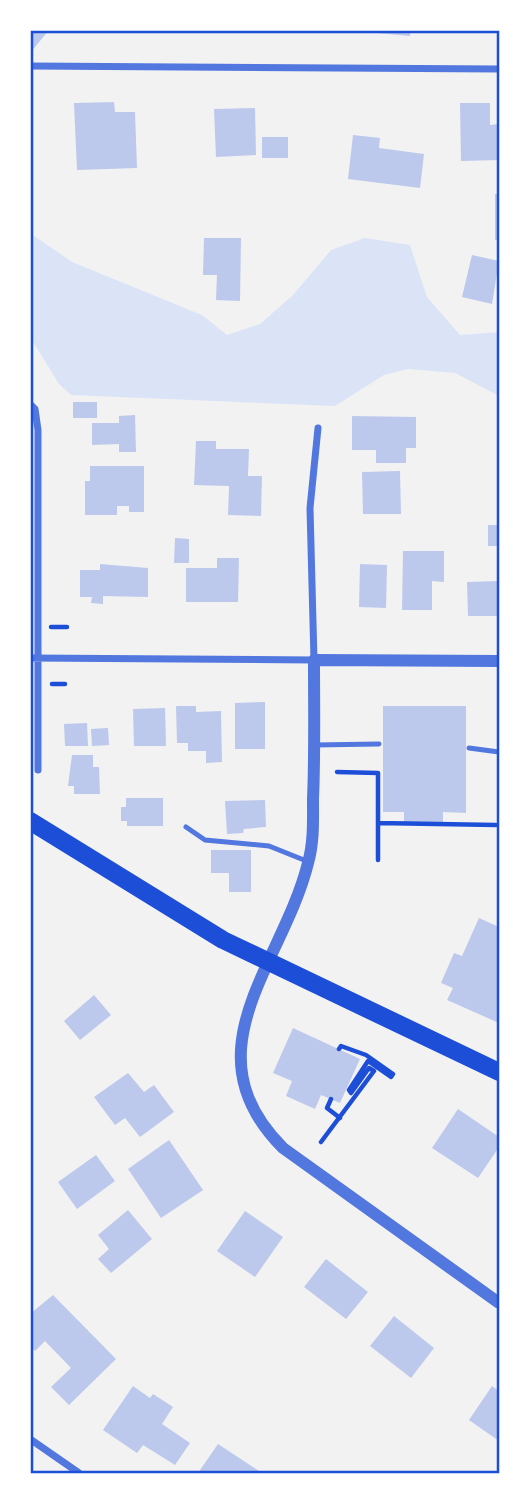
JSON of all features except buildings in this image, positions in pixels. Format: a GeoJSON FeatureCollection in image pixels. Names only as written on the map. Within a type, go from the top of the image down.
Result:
{"type":"FeatureCollection","features":[{"type":"Feature","properties":{"kind":"main road"},"geometry":{"type":"LineString","coordinates":[[30,821],[223,940],[499,1072]]}},
{"type":"Feature","properties":{"kind":"street"},"geometry":{"type":"LineString","coordinates":[[30,66],[499,69]]}},
{"type":"Feature","properties":{"kind":"street"},"geometry":{"type":"LineString","coordinates":[[32,406],[38,430],[34,658],[38,770]]}},
{"type":"Feature","properties":{"kind":"street"},"geometry":{"type":"LineString","coordinates":[[318,428],[310,508],[314,660],[312,836],[309,862],[270,963],[247,1010],[241,1043],[246,1094],[259,1121],[298,1161],[499,1303]]}},
{"type":"Feature","properties":{"kind":"street"},"geometry":{"type":"LineString","coordinates":[[34,658],[499,660]]}},
{"type":"Feature","properties":{"kind":"street"},"geometry":{"type":"LineString","coordinates":[[30,1439],[79,1473]]}},
{"type":"Feature","properties":{"kind":"lane"},"geometry":{"type":"LineString","coordinates":[[314,745],[379,744]]}},
{"type":"Feature","properties":{"kind":"lane"},"geometry":{"type":"LineString","coordinates":[[469,748],[499,752]]}},
{"type":"Feature","properties":{"kind":"lane"},"geometry":{"type":"LineString","coordinates":[[186,827],[205,840],[269,846],[309,862]]}},
{"type":"Feature","properties":{"kind":"path"},"geometry":{"type":"LineString","coordinates":[[47,626],[67,626]]}},
{"type":"Feature","properties":{"kind":"path"},"geometry":{"type":"LineString","coordinates":[[47,684],[65,684]]}},
{"type":"Feature","properties":{"kind":"path"},"geometry":{"type":"LineString","coordinates":[[337,772],[378,773],[378,860]]}},
{"type":"Feature","properties":{"kind":"path"},"geometry":{"type":"LineString","coordinates":[[378,823],[496,825]]}},
{"type":"Feature","properties":{"kind":"path"},"geometry":{"type":"LineString","coordinates":[[321,1142],[373,1071],[369,1068],[351,1093],[349,1090],[368,1061],[391,1077],[393,1074],[366,1055],[341,1046],[339,1049]]}},
{"type":"Feature","properties":{"kind":"path"},"geometry":{"type":"LineString","coordinates":[[331,1099],[327,1108],[340,1118]]}},
{"type":"Feature","properties":{"kind":"shaded area"},"geometry":{"type":"Polygon","coordinates":[[[30,233],[72,262],[202,315],[227,335],[260,324],[293,295],[331,250],[365,238],[410,245],[427,297],[460,335],[499,332],[499,396],[455,373],[408,369],[384,375],[335,406],[71,395],[59,384],[30,337],[30,233]]]}}]}
